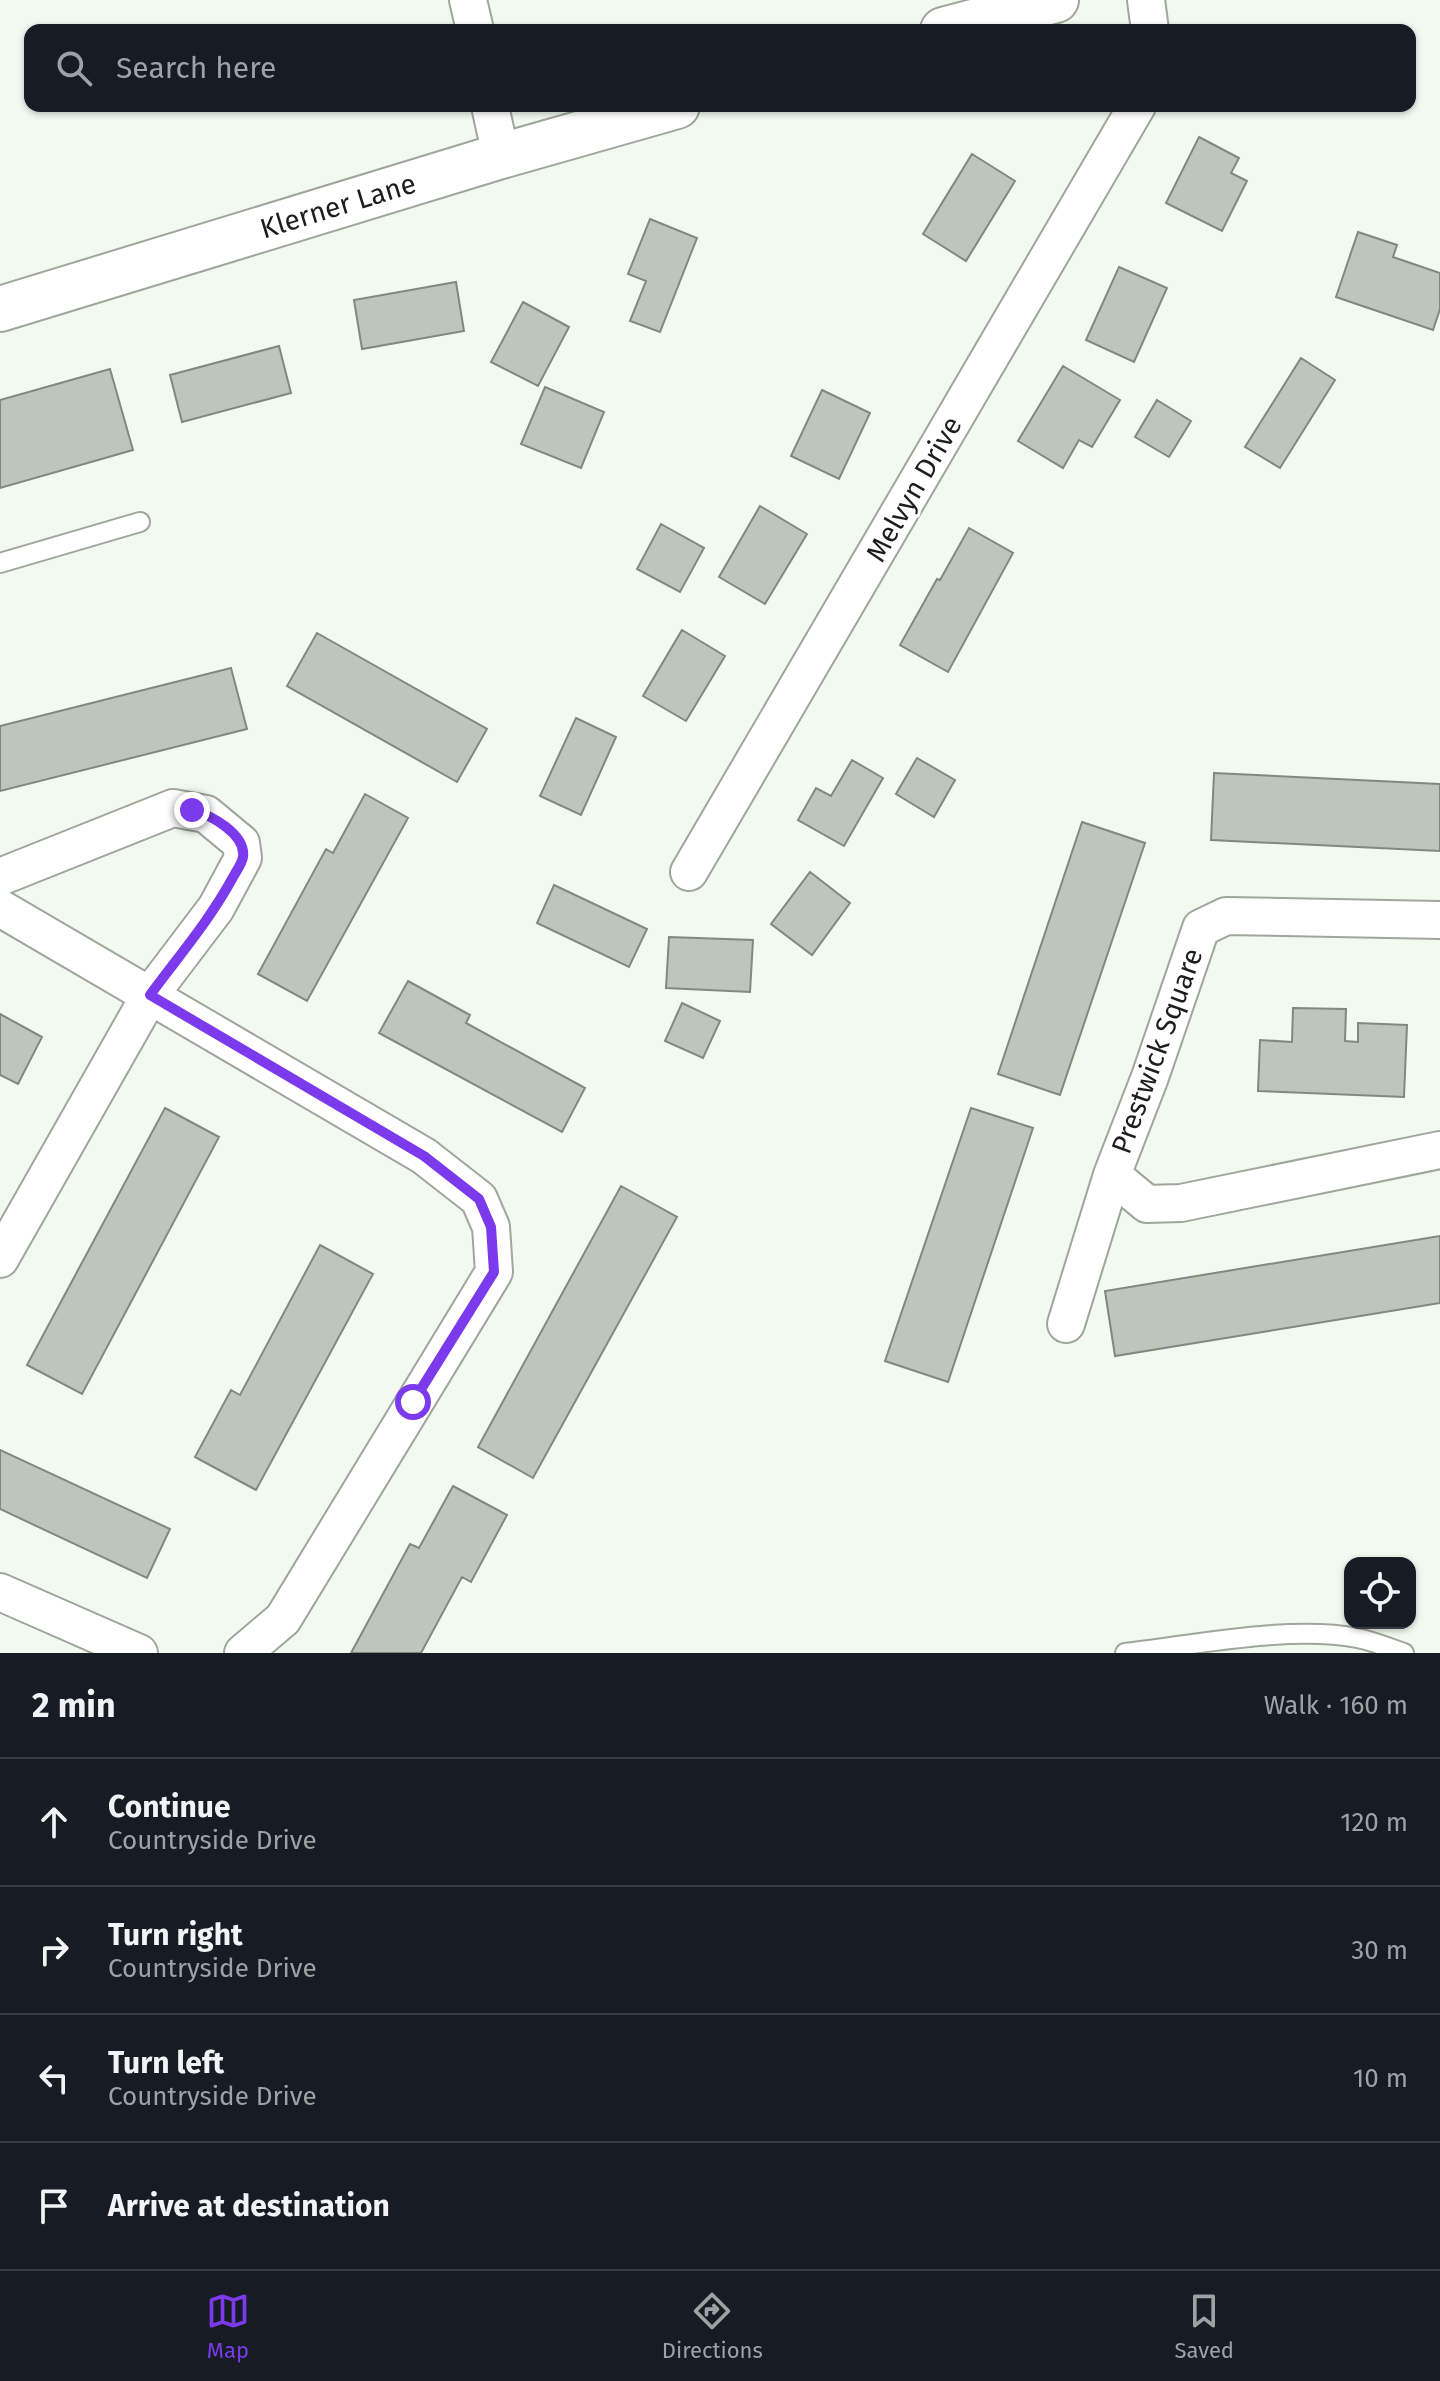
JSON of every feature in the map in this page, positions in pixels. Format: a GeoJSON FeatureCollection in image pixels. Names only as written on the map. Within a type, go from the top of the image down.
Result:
{"type":"FeatureCollection","features":[{"type":"Feature","properties":{"kind":"street"},"geometry":{"type":"LineString","coordinates":[[468,0],[474,24]]}},
{"type":"Feature","properties":{"kind":"street"},"geometry":{"type":"LineString","coordinates":[[966,24],[1056,0]]}},
{"type":"Feature","properties":{"kind":"street"},"geometry":{"type":"LineString","coordinates":[[1146,0],[1149,24]]}},
{"type":"Feature","properties":{"kind":"street"},"geometry":{"type":"LineString","coordinates":[[491,112],[501,156]]}},
{"type":"Feature","properties":{"kind":"street","name":"Klerner Lane"},"geometry":{"type":"LineString","coordinates":[[0,309],[501,156],[656,112]]}},
{"type":"Feature","properties":{"kind":"street","name":"Melvyn Drive"},"geometry":{"type":"LineString","coordinates":[[689,872],[1133,112]]}},
{"type":"Feature","properties":{"kind":"street"},"geometry":{"type":"LineString","coordinates":[[0,877],[173,808],[206,814],[241,843],[243,858],[216,908],[150,995],[0,1259]]}},
{"type":"Feature","properties":{"kind":"street"},"geometry":{"type":"LineString","coordinates":[[0,908],[424,1156],[479,1199],[491,1227],[494,1272],[283,1619],[243,1653]]}},
{"type":"Feature","properties":{"kind":"street","name":"Prestwick Square"},"geometry":{"type":"LineString","coordinates":[[1066,1324],[1112,1175],[1150,1077],[1201,928],[1226,916],[1440,920]]}},
{"type":"Feature","properties":{"kind":"street","name":"Prestwick Square"},"geometry":{"type":"LineString","coordinates":[[1112,1175],[1147,1204],[1181,1203],[1440,1150]]}},
{"type":"Feature","properties":{"kind":"street"},"geometry":{"type":"LineString","coordinates":[[0,1592],[139,1653]]}},
{"type":"Feature","properties":{"kind":"lane"},"geometry":{"type":"LineString","coordinates":[[0,563],[140,522]]}},
{"type":"Feature","properties":{"kind":"lane"},"geometry":{"type":"LineString","coordinates":[[1125,1653],[1276,1636],[1323,1635],[1355,1646],[1404,1653]]}},
{"type":"Feature","properties":{"kind":"building"},"geometry":{"type":"Polygon","coordinates":[[[1199,137],[1239,158],[1231,173],[1247,181],[1222,231],[1166,203],[1199,137]]]}},
{"type":"Feature","properties":{"kind":"building"},"geometry":{"type":"Polygon","coordinates":[[[972,154],[1015,181],[966,261],[923,234],[972,154]]]}},
{"type":"Feature","properties":{"kind":"building"},"geometry":{"type":"Polygon","coordinates":[[[650,219],[697,238],[660,332],[630,321],[646,281],[628,274],[650,219]]]}},
{"type":"Feature","properties":{"kind":"building"},"geometry":{"type":"Polygon","coordinates":[[[1358,232],[1397,245],[1393,257],[1440,273],[1440,309],[1433,330],[1336,297],[1358,232]]]}},
{"type":"Feature","properties":{"kind":"building"},"geometry":{"type":"Polygon","coordinates":[[[1119,267],[1167,288],[1134,362],[1086,340],[1119,267]]]}},
{"type":"Feature","properties":{"kind":"building"},"geometry":{"type":"Polygon","coordinates":[[[456,282],[464,331],[362,349],[354,300],[456,282]]]}},
{"type":"Feature","properties":{"kind":"building"},"geometry":{"type":"Polygon","coordinates":[[[523,302],[569,327],[538,386],[491,362],[523,302]]]}},
{"type":"Feature","properties":{"kind":"building"},"geometry":{"type":"Polygon","coordinates":[[[279,346],[291,393],[182,422],[170,375],[279,346]]]}},
{"type":"Feature","properties":{"kind":"building"},"geometry":{"type":"Polygon","coordinates":[[[1301,358],[1335,380],[1280,468],[1245,447],[1301,358]]]}},
{"type":"Feature","properties":{"kind":"building"},"geometry":{"type":"Polygon","coordinates":[[[1063,366],[1120,400],[1092,447],[1079,440],[1063,468],[1018,441],[1063,366]]]}},
{"type":"Feature","properties":{"kind":"building"},"geometry":{"type":"Polygon","coordinates":[[[110,369],[133,450],[0,488],[0,400],[110,369]]]}},
{"type":"Feature","properties":{"kind":"building"},"geometry":{"type":"Polygon","coordinates":[[[545,387],[604,412],[581,468],[521,444],[545,387]]]}},
{"type":"Feature","properties":{"kind":"building"},"geometry":{"type":"Polygon","coordinates":[[[822,390],[870,413],[839,479],[791,456],[822,390]]]}},
{"type":"Feature","properties":{"kind":"building"},"geometry":{"type":"Polygon","coordinates":[[[1157,400],[1191,421],[1169,457],[1135,437],[1157,400]]]}},
{"type":"Feature","properties":{"kind":"building"},"geometry":{"type":"Polygon","coordinates":[[[760,506],[807,534],[765,604],[719,577],[760,506]]]}},
{"type":"Feature","properties":{"kind":"building"},"geometry":{"type":"Polygon","coordinates":[[[661,524],[704,548],[680,592],[637,569],[661,524]]]}},
{"type":"Feature","properties":{"kind":"building"},"geometry":{"type":"Polygon","coordinates":[[[969,528],[1013,553],[948,672],[900,645],[969,528]]]}},
{"type":"Feature","properties":{"kind":"building"},"geometry":{"type":"Polygon","coordinates":[[[682,630],[725,656],[686,721],[643,696],[682,630]]]}},
{"type":"Feature","properties":{"kind":"building"},"geometry":{"type":"Polygon","coordinates":[[[317,633],[487,729],[457,782],[287,686],[317,633]]]}},
{"type":"Feature","properties":{"kind":"building"},"geometry":{"type":"Polygon","coordinates":[[[231,668],[247,729],[0,791],[0,726],[231,668]]]}},
{"type":"Feature","properties":{"kind":"building"},"geometry":{"type":"Polygon","coordinates":[[[576,718],[616,737],[581,815],[540,796],[576,718]]]}},
{"type":"Feature","properties":{"kind":"building"},"geometry":{"type":"Polygon","coordinates":[[[917,758],[955,780],[934,817],[896,794],[917,758]]]}},
{"type":"Feature","properties":{"kind":"building"},"geometry":{"type":"Polygon","coordinates":[[[852,760],[883,778],[844,846],[798,820],[816,788],[831,796],[852,760]]]}},
{"type":"Feature","properties":{"kind":"building"},"geometry":{"type":"Polygon","coordinates":[[[1214,773],[1440,784],[1440,851],[1211,840],[1214,773]]]}},
{"type":"Feature","properties":{"kind":"building"},"geometry":{"type":"Polygon","coordinates":[[[365,794],[408,818],[307,1001],[258,974],[326,849],[333,853],[365,794]]]}},
{"type":"Feature","properties":{"kind":"building"},"geometry":{"type":"Polygon","coordinates":[[[1082,822],[1145,843],[1060,1095],[998,1074],[1082,822]]]}},
{"type":"Feature","properties":{"kind":"building"},"geometry":{"type":"Polygon","coordinates":[[[810,872],[850,903],[812,955],[771,924],[810,872]]]}},
{"type":"Feature","properties":{"kind":"building"},"geometry":{"type":"Polygon","coordinates":[[[554,885],[647,929],[629,967],[537,923],[554,885]]]}},
{"type":"Feature","properties":{"kind":"building"},"geometry":{"type":"Polygon","coordinates":[[[669,937],[753,940],[750,992],[666,988],[669,937]]]}},
{"type":"Feature","properties":{"kind":"building"},"geometry":{"type":"Polygon","coordinates":[[[408,981],[470,1015],[466,1023],[585,1088],[562,1132],[379,1033],[408,981]]]}},
{"type":"Feature","properties":{"kind":"building"},"geometry":{"type":"Polygon","coordinates":[[[682,1003],[720,1021],[703,1058],[665,1041],[682,1003]]]}},
{"type":"Feature","properties":{"kind":"building"},"geometry":{"type":"Polygon","coordinates":[[[1293,1008],[1346,1009],[1345,1041],[1358,1042],[1358,1023],[1407,1025],[1404,1097],[1258,1091],[1260,1040],[1292,1042],[1293,1008]]]}},
{"type":"Feature","properties":{"kind":"building"},"geometry":{"type":"Polygon","coordinates":[[[0,1014],[42,1037],[18,1084],[0,1075],[0,1014]]]}},
{"type":"Feature","properties":{"kind":"building"},"geometry":{"type":"Polygon","coordinates":[[[165,1108],[219,1137],[82,1394],[27,1365],[165,1108]]]}},
{"type":"Feature","properties":{"kind":"building"},"geometry":{"type":"Polygon","coordinates":[[[971,1108],[1033,1128],[948,1382],[885,1361],[971,1108]]]}},
{"type":"Feature","properties":{"kind":"building"},"geometry":{"type":"Polygon","coordinates":[[[621,1186],[677,1217],[533,1478],[478,1447],[621,1186]]]}},
{"type":"Feature","properties":{"kind":"building"},"geometry":{"type":"Polygon","coordinates":[[[1440,1236],[1440,1303],[1115,1356],[1105,1291],[1440,1236]]]}},
{"type":"Feature","properties":{"kind":"building"},"geometry":{"type":"Polygon","coordinates":[[[320,1245],[373,1274],[256,1490],[195,1457],[231,1390],[240,1395],[320,1245]]]}},
{"type":"Feature","properties":{"kind":"building"},"geometry":{"type":"Polygon","coordinates":[[[0,1450],[170,1529],[147,1578],[0,1509],[0,1450]]]}},
{"type":"Feature","properties":{"kind":"building"},"geometry":{"type":"Polygon","coordinates":[[[453,1486],[507,1515],[471,1582],[462,1577],[421,1653],[351,1653],[410,1544],[419,1548],[453,1486]]]}},
{"type":"Feature","properties":{"kind":"route"},"geometry":{"type":"LineString","coordinates":[[192,810],[206,814],[232,833],[241,843],[243,858],[216,908],[150,995],[424,1156],[479,1199],[491,1227],[494,1272],[413,1402]]}}]}
